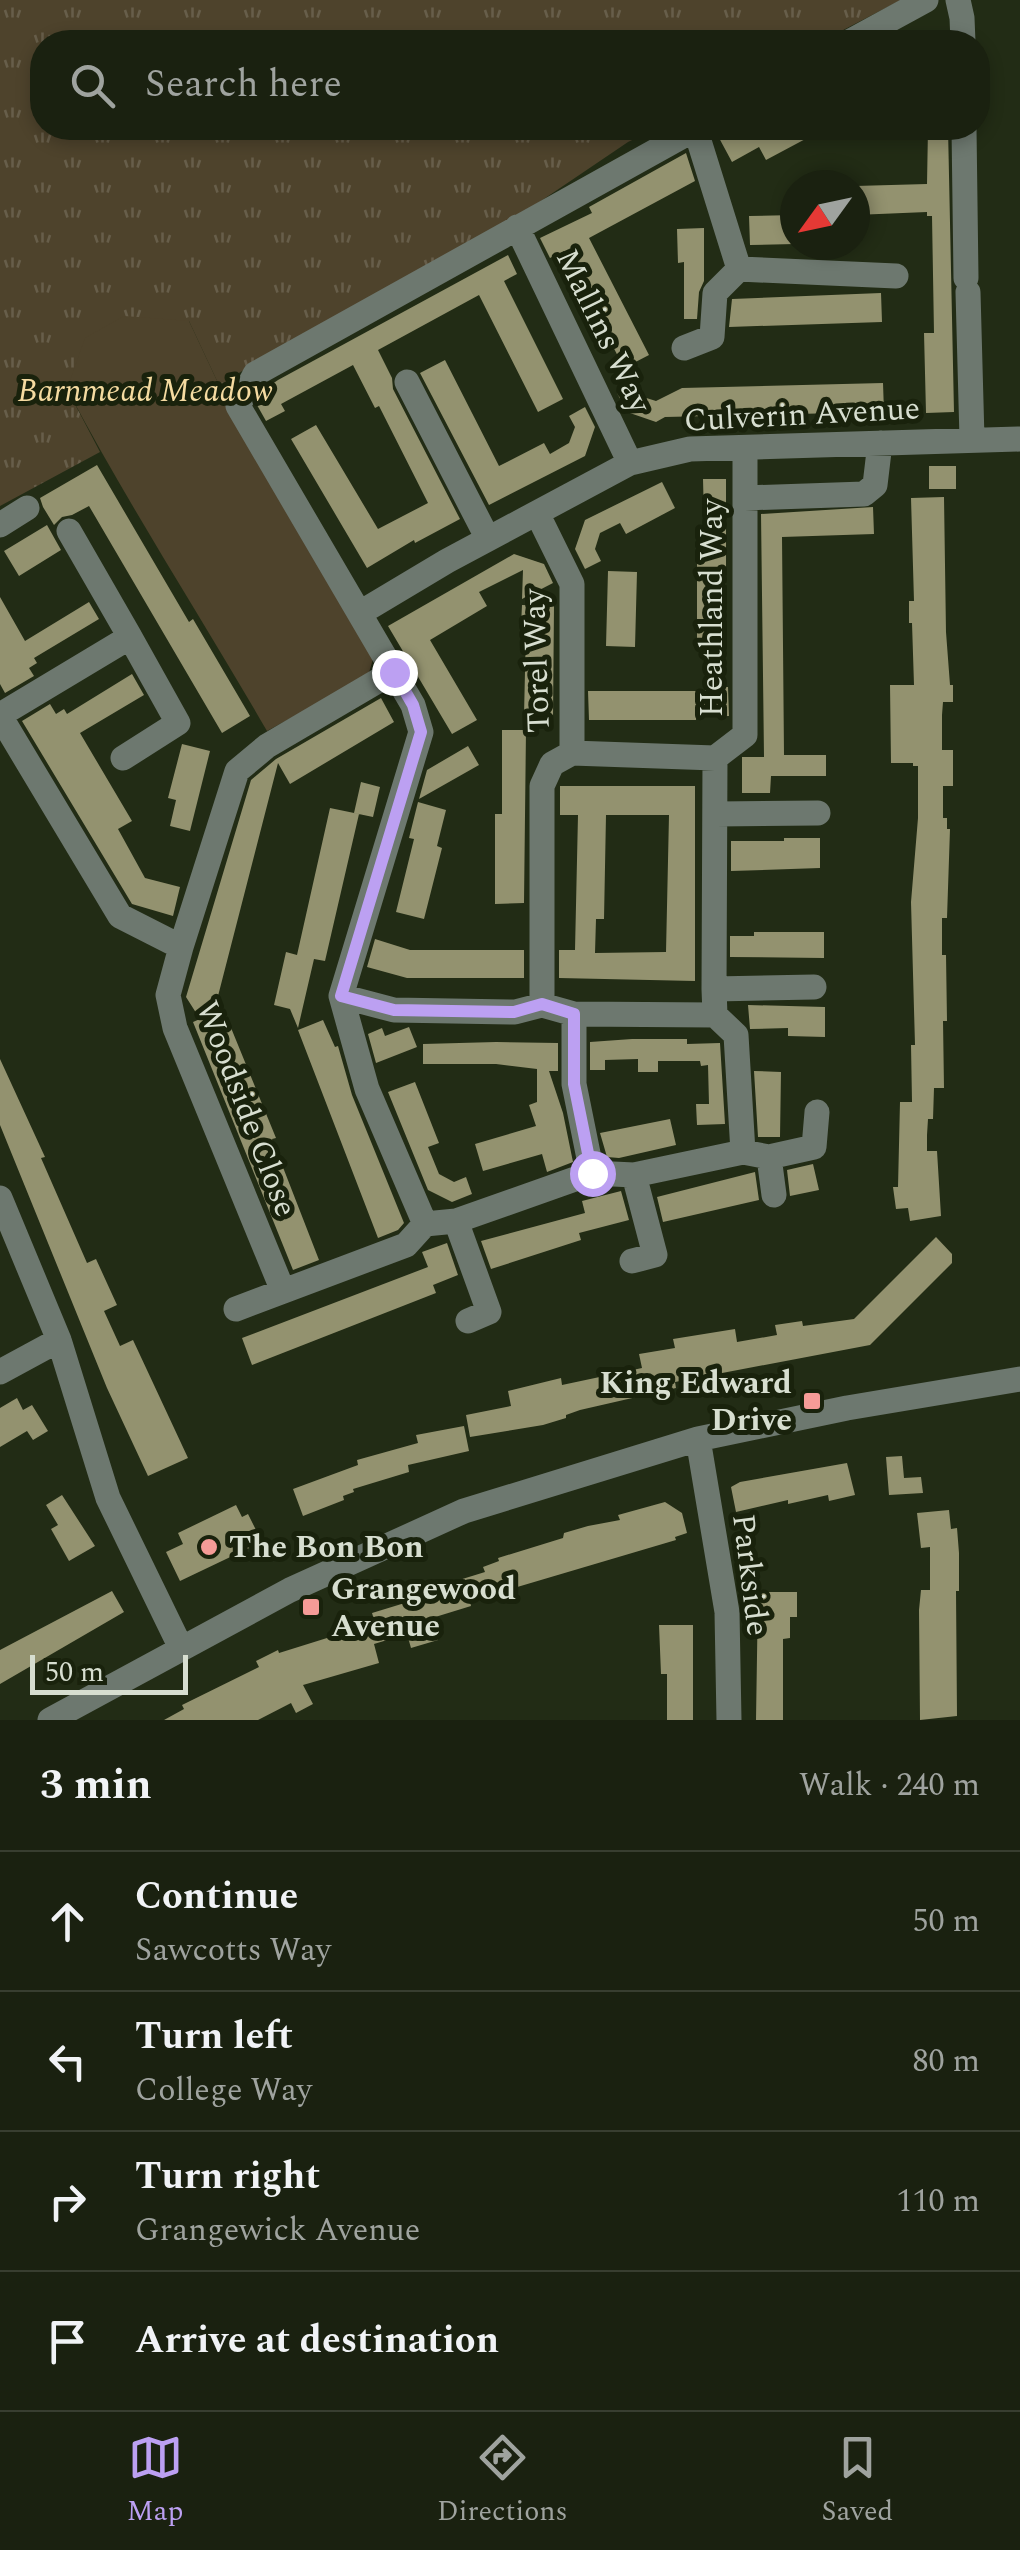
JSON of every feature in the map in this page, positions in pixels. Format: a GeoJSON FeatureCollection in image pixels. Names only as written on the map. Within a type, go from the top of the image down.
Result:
{"type":"FeatureCollection","features":[{"type":"Feature","properties":{"kind":"street"},"geometry":{"type":"LineString","coordinates":[[872,30],[926,0]]}},
{"type":"Feature","properties":{"kind":"street"},"geometry":{"type":"LineString","coordinates":[[958,0],[962,30]]}},
{"type":"Feature","properties":{"kind":"street"},"geometry":{"type":"LineString","coordinates":[[426,1224],[366,1089],[341,996],[421,732],[413,705],[238,406],[255,374],[674,140]]}},
{"type":"Feature","properties":{"kind":"street"},"geometry":{"type":"LineString","coordinates":[[700,140],[739,269]]}},
{"type":"Feature","properties":{"kind":"street"},"geometry":{"type":"LineString","coordinates":[[964,140],[972,440]]}},
{"type":"Feature","properties":{"kind":"street","name":"Mallins Way"},"geometry":{"type":"LineString","coordinates":[[518,227],[630,463]]}},
{"type":"Feature","properties":{"kind":"street"},"geometry":{"type":"LineString","coordinates":[[684,348],[712,337],[716,292],[739,269],[896,276]]}},
{"type":"Feature","properties":{"kind":"street"},"geometry":{"type":"LineString","coordinates":[[407,382],[488,539]]}},
{"type":"Feature","properties":{"kind":"street","name":"Culverin Avenue"},"geometry":{"type":"LineString","coordinates":[[360,612],[630,463],[690,449],[1020,439]]}},
{"type":"Feature","properties":{"kind":"street"},"geometry":{"type":"LineString","coordinates":[[745,498],[864,494],[876,485],[880,443]]}},
{"type":"Feature","properties":{"kind":"street","name":"Heathland Way"},"geometry":{"type":"LineString","coordinates":[[745,448],[745,735],[716,758],[715,1016],[736,1035],[756,1155],[774,1195]]}},
{"type":"Feature","properties":{"kind":"street"},"geometry":{"type":"LineString","coordinates":[[0,525],[27,508]]}},
{"type":"Feature","properties":{"kind":"street","name":"Torel Way"},"geometry":{"type":"LineString","coordinates":[[537,513],[572,584],[572,753]]}},
{"type":"Feature","properties":{"kind":"street"},"geometry":{"type":"LineString","coordinates":[[69,531],[178,723],[123,758]]}},
{"type":"Feature","properties":{"kind":"street"},"geometry":{"type":"LineString","coordinates":[[130,638],[0,715],[120,916],[181,947]]}},
{"type":"Feature","properties":{"kind":"street","name":"Woodside Close"},"geometry":{"type":"LineString","coordinates":[[283,1291],[175,1028],[168,996],[238,771],[266,746],[394,672]]}},
{"type":"Feature","properties":{"kind":"street"},"geometry":{"type":"LineString","coordinates":[[542,1004],[542,786],[552,764],[572,753],[716,758]]}},
{"type":"Feature","properties":{"kind":"street"},"geometry":{"type":"LineString","coordinates":[[716,814],[818,813]]}},
{"type":"Feature","properties":{"kind":"street"},"geometry":{"type":"LineString","coordinates":[[714,988],[814,987]]}},
{"type":"Feature","properties":{"kind":"street"},"geometry":{"type":"LineString","coordinates":[[341,996],[394,1010],[514,1012],[542,1004],[574,1014],[715,1016]]}},
{"type":"Feature","properties":{"kind":"street"},"geometry":{"type":"LineString","coordinates":[[574,1014],[574,1084],[592,1173]]}},
{"type":"Feature","properties":{"kind":"street"},"geometry":{"type":"LineString","coordinates":[[236,1310],[406,1245],[426,1224],[456,1221],[592,1173],[634,1175],[814,1148],[818,1112]]}},
{"type":"Feature","properties":{"kind":"street"},"geometry":{"type":"LineString","coordinates":[[632,1261],[655,1255],[634,1175]]}},
{"type":"Feature","properties":{"kind":"street"},"geometry":{"type":"LineString","coordinates":[[0,1198],[59,1340],[108,1498],[180,1648]]}},
{"type":"Feature","properties":{"kind":"street"},"geometry":{"type":"LineString","coordinates":[[456,1221],[489,1312],[468,1321]]}},
{"type":"Feature","properties":{"kind":"street"},"geometry":{"type":"LineString","coordinates":[[0,1372],[59,1340]]}},
{"type":"Feature","properties":{"kind":"street"},"geometry":{"type":"LineString","coordinates":[[50,1720],[290,1590],[464,1511],[698,1438],[1020,1379]]}},
{"type":"Feature","properties":{"kind":"street","name":"Parkside"},"geometry":{"type":"LineString","coordinates":[[698,1438],[727,1612],[729,1720]]}},
{"type":"Feature","properties":{"kind":"green space"},"geometry":{"type":"Polygon","coordinates":[[[0,0],[901,0],[843,30],[30,30],[30,140],[632,140],[529,209],[237,374],[226,400],[189,321],[67,389],[100,452],[0,506],[0,0]]]}},
{"type":"Feature","properties":{"kind":"green space","name":"Barnmead Meadow"},"geometry":{"type":"Polygon","coordinates":[[[124,316],[189,321],[226,400],[373,659],[368,676],[267,731],[67,389],[85,338],[124,316]]]}},
{"type":"Feature","properties":{"kind":"building"},"geometry":{"type":"Polygon","coordinates":[[[720,140],[804,140],[766,160],[759,147],[732,162],[720,140]]]}},
{"type":"Feature","properties":{"kind":"building"},"geometry":{"type":"Polygon","coordinates":[[[928,140],[948,140],[954,412],[926,413],[924,333],[934,333],[932,216],[927,216],[927,212],[870,214],[870,186],[927,184],[928,140]]]}},
{"type":"Feature","properties":{"kind":"building"},"geometry":{"type":"Polygon","coordinates":[[[686,153],[695,181],[589,238],[649,355],[624,368],[564,251],[550,258],[540,238],[592,213],[589,207],[686,153]]]}},
{"type":"Feature","properties":{"kind":"building"},"geometry":{"type":"Polygon","coordinates":[[[780,215],[780,244],[750,245],[749,216],[780,215]]]}},
{"type":"Feature","properties":{"kind":"building"},"geometry":{"type":"Polygon","coordinates":[[[704,228],[704,281],[697,319],[684,319],[684,262],[678,263],[677,229],[704,228]]]}},
{"type":"Feature","properties":{"kind":"building"},"geometry":{"type":"Polygon","coordinates":[[[508,255],[517,274],[504,281],[563,399],[538,412],[479,295],[378,350],[392,378],[393,389],[460,519],[367,568],[291,439],[316,425],[378,529],[428,503],[379,406],[375,408],[353,365],[281,404],[285,411],[266,421],[257,405],[265,389],[278,380],[508,255]]]}},
{"type":"Feature","properties":{"kind":"building"},"geometry":{"type":"Polygon","coordinates":[[[881,293],[882,322],[729,327],[732,299],[881,293]]]}},
{"type":"Feature","properties":{"kind":"building"},"geometry":{"type":"Polygon","coordinates":[[[445,360],[499,466],[544,443],[550,454],[569,443],[575,427],[569,416],[585,407],[595,427],[585,456],[489,505],[420,373],[445,360]]]}},
{"type":"Feature","properties":{"kind":"building"},"geometry":{"type":"Polygon","coordinates":[[[883,383],[884,412],[665,417],[656,422],[627,412],[617,393],[634,385],[640,396],[656,401],[682,388],[883,383]]]}},
{"type":"Feature","properties":{"kind":"building"},"geometry":{"type":"Polygon","coordinates":[[[97,465],[189,622],[193,619],[250,716],[222,733],[89,506],[62,517],[54,525],[43,507],[40,498],[97,465]]]}},
{"type":"Feature","properties":{"kind":"building"},"geometry":{"type":"Polygon","coordinates":[[[929,466],[956,466],[956,489],[929,489],[929,466]]]}},
{"type":"Feature","properties":{"kind":"building"},"geometry":{"type":"Polygon","coordinates":[[[703,479],[726,479],[726,648],[697,648],[697,550],[705,557],[703,479]]]}},
{"type":"Feature","properties":{"kind":"building"},"geometry":{"type":"Polygon","coordinates":[[[662,482],[675,508],[626,534],[620,523],[600,533],[595,549],[601,561],[585,569],[575,549],[585,520],[662,482]]]}},
{"type":"Feature","properties":{"kind":"building"},"geometry":{"type":"Polygon","coordinates":[[[944,497],[946,632],[953,685],[953,702],[943,702],[942,715],[942,750],[953,750],[953,786],[943,786],[943,818],[947,818],[950,829],[947,918],[942,918],[947,1021],[943,1021],[944,1088],[934,1088],[933,1119],[928,1119],[927,1135],[927,1151],[937,1151],[941,1216],[910,1221],[908,1208],[896,1209],[893,1187],[898,1187],[900,1102],[912,1102],[911,1045],[915,1045],[911,902],[918,766],[891,763],[890,685],[914,685],[909,623],[909,601],[914,601],[911,498],[944,497]]]}},
{"type":"Feature","properties":{"kind":"building"},"geometry":{"type":"Polygon","coordinates":[[[873,507],[874,534],[782,537],[784,755],[826,755],[826,776],[771,776],[770,793],[742,793],[742,757],[764,757],[761,514],[873,507]]]}},
{"type":"Feature","properties":{"kind":"building"},"geometry":{"type":"Polygon","coordinates":[[[47,525],[61,550],[19,576],[4,551],[47,525]]]}},
{"type":"Feature","properties":{"kind":"building"},"geometry":{"type":"Polygon","coordinates":[[[514,554],[544,564],[553,583],[522,599],[523,570],[479,592],[487,606],[430,640],[477,720],[452,734],[388,626],[514,554]]]}},
{"type":"Feature","properties":{"kind":"building"},"geometry":{"type":"Polygon","coordinates":[[[608,571],[637,572],[635,647],[606,646],[608,571]]]}},
{"type":"Feature","properties":{"kind":"building"},"geometry":{"type":"Polygon","coordinates":[[[0,597],[25,641],[89,602],[99,619],[34,658],[37,663],[29,668],[34,676],[5,693],[0,684],[0,597]]]}},
{"type":"Feature","properties":{"kind":"building"},"geometry":{"type":"Polygon","coordinates":[[[522,605],[554,606],[553,717],[524,716],[526,626],[521,626],[522,605]]]}},
{"type":"Feature","properties":{"kind":"building"},"geometry":{"type":"Polygon","coordinates":[[[132,674],[144,695],[80,733],[132,821],[118,829],[145,878],[180,887],[173,916],[132,904],[22,721],[50,704],[56,714],[64,709],[67,714],[132,674]]]}},
{"type":"Feature","properties":{"kind":"building"},"geometry":{"type":"Polygon","coordinates":[[[705,687],[728,687],[729,716],[696,720],[589,720],[588,691],[705,691],[705,687]]]}},
{"type":"Feature","properties":{"kind":"building"},"geometry":{"type":"Polygon","coordinates":[[[381,698],[394,722],[290,784],[278,763],[218,996],[276,1138],[272,1139],[319,1260],[293,1270],[193,1022],[200,1019],[186,997],[251,780],[276,759],[381,698]]]}},
{"type":"Feature","properties":{"kind":"building"},"geometry":{"type":"Polygon","coordinates":[[[502,730],[526,730],[524,903],[495,904],[495,814],[502,814],[502,730]]]}},
{"type":"Feature","properties":{"kind":"building"},"geometry":{"type":"Polygon","coordinates":[[[182,744],[210,751],[190,831],[170,826],[176,800],[168,798],[182,744]]]}},
{"type":"Feature","properties":{"kind":"building"},"geometry":{"type":"Polygon","coordinates":[[[468,746],[479,765],[419,799],[427,770],[468,746]]]}},
{"type":"Feature","properties":{"kind":"building"},"geometry":{"type":"Polygon","coordinates":[[[361,782],[380,787],[373,817],[354,813],[361,782]]]}},
{"type":"Feature","properties":{"kind":"building"},"geometry":{"type":"Polygon","coordinates":[[[560,786],[695,786],[695,981],[559,978],[559,950],[575,950],[578,815],[560,815],[560,786]],[[606,815],[604,919],[596,919],[595,953],[666,952],[669,815],[606,815]]]}},
{"type":"Feature","properties":{"kind":"building"},"geometry":{"type":"Polygon","coordinates":[[[418,802],[446,810],[437,846],[442,848],[424,919],[396,912],[414,839],[409,838],[418,802]]]}},
{"type":"Feature","properties":{"kind":"building"},"geometry":{"type":"Polygon","coordinates":[[[330,808],[359,814],[325,961],[314,959],[298,1028],[290,1009],[274,1005],[286,952],[297,955],[330,808]]]}},
{"type":"Feature","properties":{"kind":"building"},"geometry":{"type":"Polygon","coordinates":[[[820,838],[820,868],[731,871],[731,841],[820,838]]]}},
{"type":"Feature","properties":{"kind":"building"},"geometry":{"type":"Polygon","coordinates":[[[754,932],[824,932],[824,958],[730,957],[730,936],[754,936],[754,932]]]}},
{"type":"Feature","properties":{"kind":"building"},"geometry":{"type":"Polygon","coordinates":[[[375,939],[410,950],[524,950],[524,978],[407,978],[367,967],[375,939]]]}},
{"type":"Feature","properties":{"kind":"building"},"geometry":{"type":"Polygon","coordinates":[[[748,1005],[825,1007],[825,1037],[788,1036],[788,1028],[750,1029],[748,1005]]]}},
{"type":"Feature","properties":{"kind":"building"},"geometry":{"type":"Polygon","coordinates":[[[323,1020],[335,1047],[338,1046],[352,1095],[404,1223],[398,1230],[378,1238],[298,1030],[323,1020]]]}},
{"type":"Feature","properties":{"kind":"building"},"geometry":{"type":"Polygon","coordinates":[[[409,1027],[417,1047],[376,1063],[368,1034],[382,1028],[385,1036],[409,1027]]]}},
{"type":"Feature","properties":{"kind":"building"},"geometry":{"type":"Polygon","coordinates":[[[632,1039],[720,1043],[725,1124],[697,1125],[696,1104],[709,1104],[708,1065],[701,1066],[700,1061],[658,1061],[658,1072],[638,1072],[638,1059],[605,1060],[605,1070],[590,1070],[590,1042],[632,1039]]]}},
{"type":"Feature","properties":{"kind":"building"},"geometry":{"type":"Polygon","coordinates":[[[558,1043],[558,1071],[549,1071],[573,1162],[547,1172],[542,1154],[483,1171],[475,1144],[536,1126],[529,1105],[537,1102],[537,1069],[496,1064],[423,1064],[423,1044],[558,1043]]]}},
{"type":"Feature","properties":{"kind":"building"},"geometry":{"type":"Polygon","coordinates":[[[0,1059],[87,1263],[96,1259],[117,1305],[104,1311],[120,1346],[133,1340],[188,1458],[148,1476],[107,1388],[0,1125],[0,1059]]]}},
{"type":"Feature","properties":{"kind":"building"},"geometry":{"type":"Polygon","coordinates":[[[754,1071],[781,1072],[780,1137],[758,1137],[754,1071]]]}},
{"type":"Feature","properties":{"kind":"building"},"geometry":{"type":"Polygon","coordinates":[[[415,1082],[439,1143],[428,1147],[439,1174],[454,1182],[466,1177],[472,1194],[452,1202],[428,1190],[388,1092],[415,1082]]]}},
{"type":"Feature","properties":{"kind":"building"},"geometry":{"type":"Polygon","coordinates":[[[670,1119],[676,1145],[619,1158],[607,1157],[600,1133],[670,1119]]]}},
{"type":"Feature","properties":{"kind":"building"},"geometry":{"type":"Polygon","coordinates":[[[813,1164],[819,1190],[790,1196],[787,1170],[813,1164]]]}},
{"type":"Feature","properties":{"kind":"building"},"geometry":{"type":"Polygon","coordinates":[[[755,1172],[759,1200],[663,1222],[657,1197],[755,1172]]]}},
{"type":"Feature","properties":{"kind":"building"},"geometry":{"type":"Polygon","coordinates":[[[621,1191],[629,1220],[579,1233],[581,1240],[491,1269],[481,1241],[585,1213],[582,1201],[621,1191]]]}},
{"type":"Feature","properties":{"kind":"building"},"geometry":{"type":"Polygon","coordinates":[[[936,1237],[952,1254],[952,1263],[870,1345],[675,1382],[676,1388],[580,1410],[543,1425],[470,1437],[466,1415],[511,1406],[508,1391],[561,1378],[562,1385],[642,1368],[639,1354],[675,1348],[673,1339],[735,1329],[737,1342],[777,1335],[775,1325],[802,1321],[803,1326],[854,1319],[936,1237]]]}},
{"type":"Feature","properties":{"kind":"building"},"geometry":{"type":"Polygon","coordinates":[[[447,1243],[458,1275],[433,1285],[436,1293],[252,1365],[242,1338],[428,1267],[422,1252],[447,1243]]]}},
{"type":"Feature","properties":{"kind":"building"},"geometry":{"type":"Polygon","coordinates":[[[17,1398],[23,1410],[32,1405],[48,1431],[33,1440],[27,1431],[0,1447],[0,1408],[17,1398]]]}},
{"type":"Feature","properties":{"kind":"building"},"geometry":{"type":"Polygon","coordinates":[[[464,1426],[469,1451],[408,1465],[409,1472],[353,1489],[354,1492],[343,1496],[344,1500],[303,1516],[293,1489],[358,1465],[357,1460],[418,1443],[416,1435],[464,1426]]]}},
{"type":"Feature","properties":{"kind":"building"},"geometry":{"type":"Polygon","coordinates":[[[902,1456],[904,1478],[921,1477],[923,1493],[889,1495],[886,1457],[902,1456]]]}},
{"type":"Feature","properties":{"kind":"building"},"geometry":{"type":"Polygon","coordinates":[[[847,1463],[855,1495],[829,1501],[828,1495],[788,1504],[788,1500],[736,1512],[731,1487],[740,1482],[847,1463]]]}},
{"type":"Feature","properties":{"kind":"building"},"geometry":{"type":"Polygon","coordinates":[[[62,1495],[95,1546],[69,1561],[51,1529],[58,1525],[46,1505],[62,1495]]]}},
{"type":"Feature","properties":{"kind":"building"},"geometry":{"type":"Polygon","coordinates":[[[665,1502],[682,1513],[687,1533],[675,1537],[676,1540],[470,1601],[471,1606],[432,1618],[438,1640],[411,1648],[407,1634],[374,1644],[379,1663],[303,1685],[313,1704],[296,1713],[291,1703],[258,1720],[164,1720],[184,1709],[182,1705],[259,1667],[256,1661],[278,1650],[279,1653],[375,1623],[372,1613],[431,1595],[430,1589],[485,1572],[483,1567],[499,1561],[498,1558],[665,1502]]]}},
{"type":"Feature","properties":{"kind":"building"},"geometry":{"type":"Polygon","coordinates":[[[236,1505],[242,1517],[248,1514],[262,1542],[180,1581],[166,1552],[183,1544],[178,1533],[236,1505]]]}},
{"type":"Feature","properties":{"kind":"building"},"geometry":{"type":"Polygon","coordinates":[[[949,1510],[951,1529],[957,1528],[959,1553],[957,1716],[920,1720],[919,1610],[921,1590],[930,1590],[930,1547],[921,1548],[917,1513],[949,1510]]]}},
{"type":"Feature","properties":{"kind":"building"},"geometry":{"type":"Polygon","coordinates":[[[112,1591],[124,1612],[0,1684],[0,1650],[112,1591]]]}},
{"type":"Feature","properties":{"kind":"building"},"geometry":{"type":"Polygon","coordinates":[[[758,1592],[797,1592],[797,1617],[790,1617],[790,1638],[783,1639],[783,1720],[756,1720],[758,1592]]]}},
{"type":"Feature","properties":{"kind":"building"},"geometry":{"type":"Polygon","coordinates":[[[659,1625],[693,1625],[693,1720],[667,1720],[667,1674],[661,1674],[659,1625]]]}},
{"type":"Feature","properties":{"kind":"place","name":"King Edward Drive"},"geometry":{"type":"Point","coordinates":[812,1401]}},
{"type":"Feature","properties":{"kind":"place","name":"The Bon Bon"},"geometry":{"type":"Point","coordinates":[209,1547]}},
{"type":"Feature","properties":{"kind":"place","name":"Grangewood Avenue"},"geometry":{"type":"Point","coordinates":[311,1607]}},
{"type":"Feature","properties":{"kind":"route"},"geometry":{"type":"LineString","coordinates":[[394,672],[413,705],[421,732],[341,996],[394,1010],[514,1012],[542,1004],[574,1014],[574,1084],[592,1173]]}}]}
